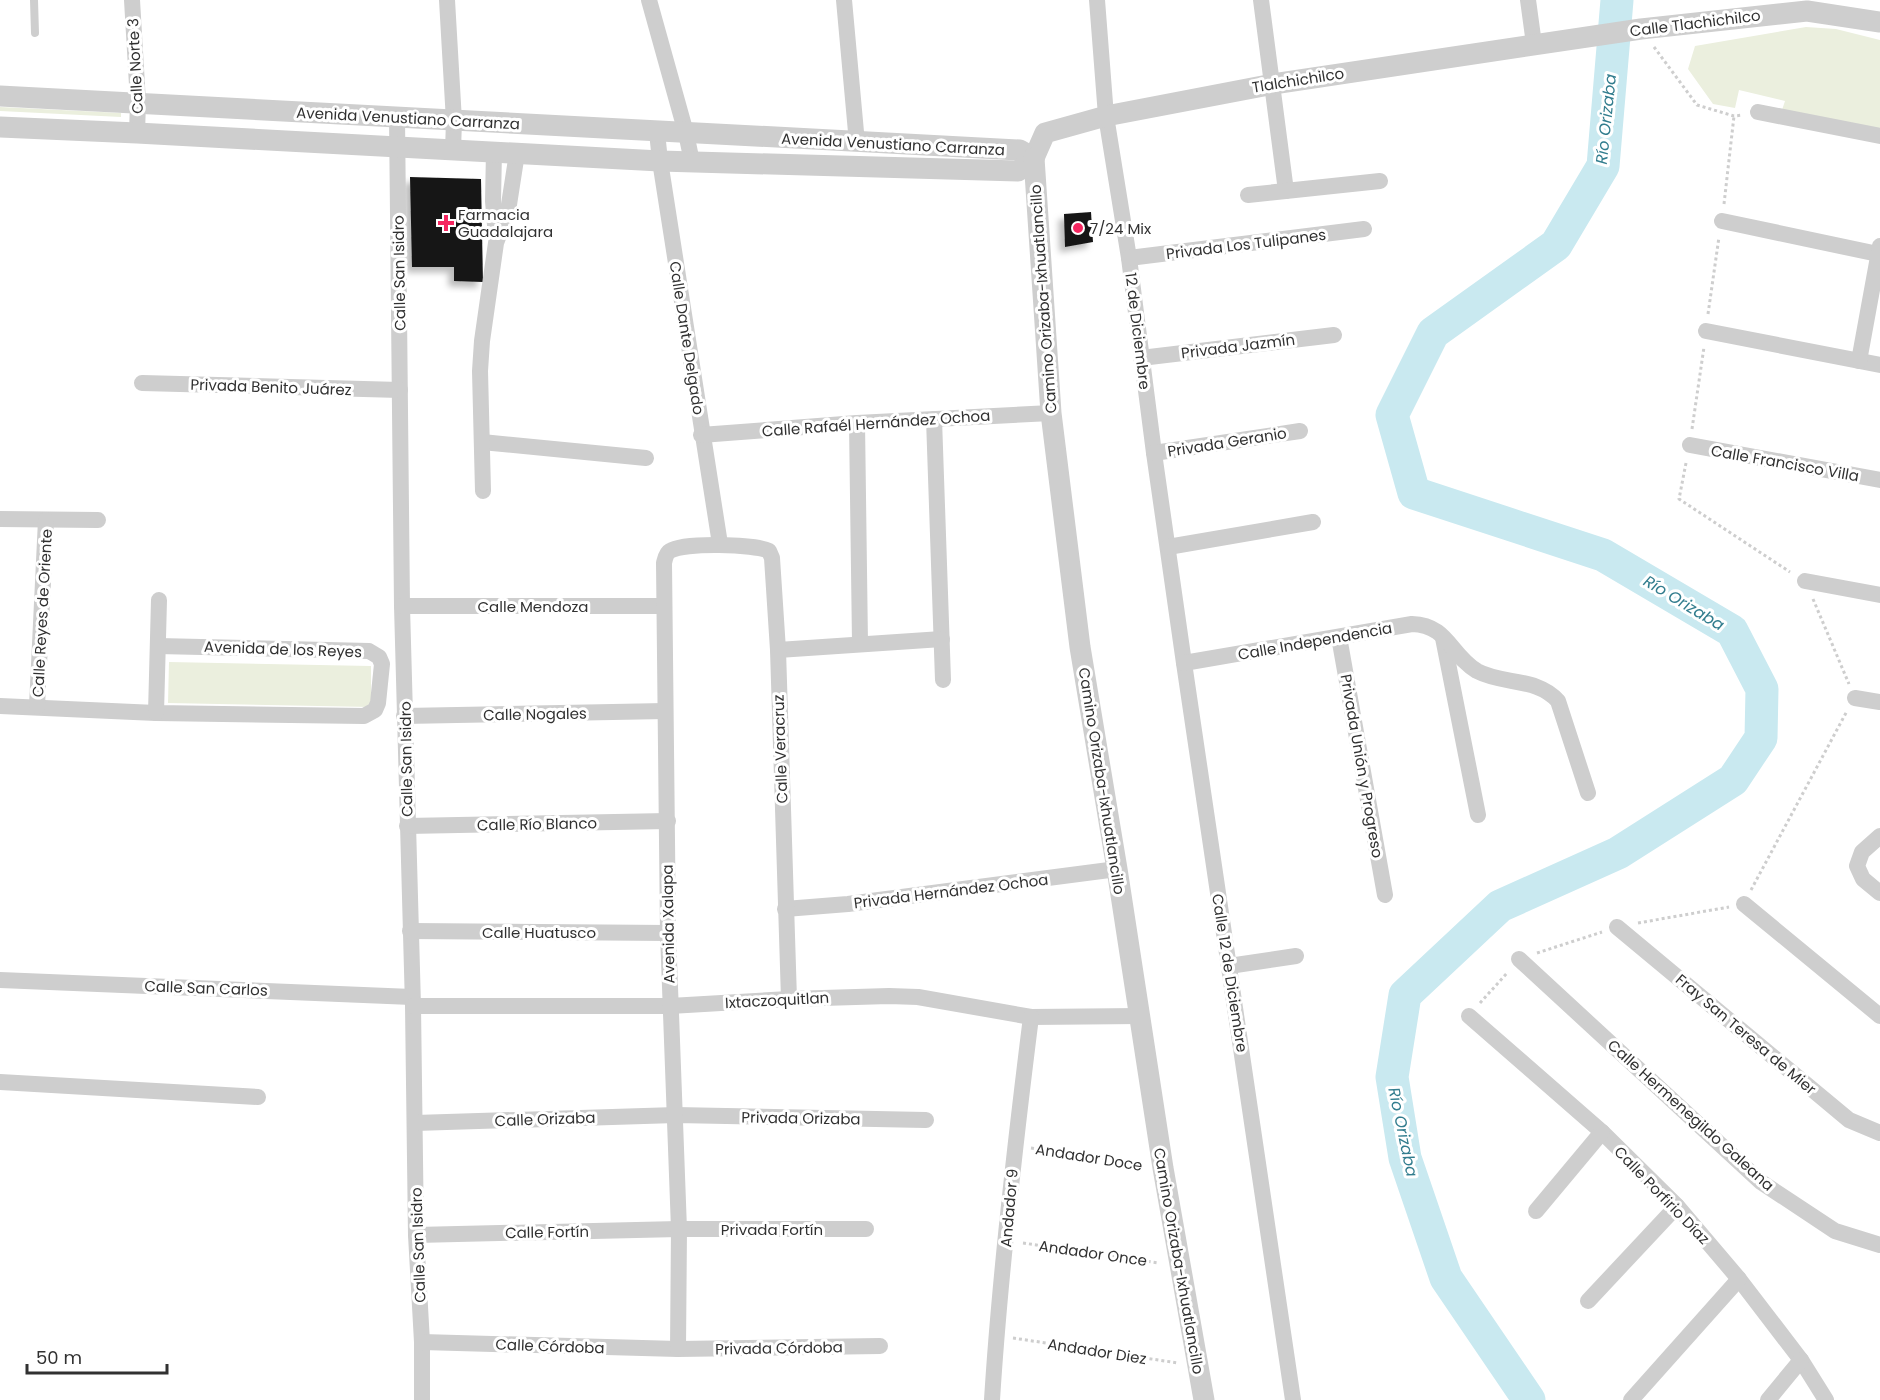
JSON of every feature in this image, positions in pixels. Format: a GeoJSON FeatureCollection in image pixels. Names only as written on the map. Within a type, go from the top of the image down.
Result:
{"type":"FeatureCollection","features":[{"type":"Feature","properties":{"kind":"street","name":"Calle Norte 3"},"geometry":{"type":"LineString","coordinates":[[132,0],[138,102],[137,132]]}},
{"type":"Feature","properties":{"kind":"street"},"geometry":{"type":"LineString","coordinates":[[447,0],[454,121],[453,150]]}},
{"type":"Feature","properties":{"kind":"street"},"geometry":{"type":"LineString","coordinates":[[649,0],[692,162]]}},
{"type":"Feature","properties":{"kind":"street"},"geometry":{"type":"LineString","coordinates":[[844,0],[857,143]]}},
{"type":"Feature","properties":{"kind":"street"},"geometry":{"type":"LineString","coordinates":[[1261,0],[1286,191]]}},
{"type":"Feature","properties":{"kind":"street"},"geometry":{"type":"LineString","coordinates":[[1528,0],[1534,44]]}},
{"type":"Feature","properties":{"kind":"street","name":"12 de Diciembre"},"geometry":{"type":"LineString","coordinates":[[1101,1],[1106,117],[1129,258],[1168,547]]}},
{"type":"Feature","properties":{"kind":"street","name":"Calle Tlachichilco"},"geometry":{"type":"LineString","coordinates":[[1581,37],[1807,11],[1880,22]]}},
{"type":"Feature","properties":{"kind":"street","name":"Tlalchichilco"},"geometry":{"type":"LineString","coordinates":[[1034,158],[1045,133],[1106,117],[1273,84],[1581,37]]}},
{"type":"Feature","properties":{"kind":"street","name":"Avenida Venustiano Carranza"},"geometry":{"type":"LineString","coordinates":[[0,96],[1020,150],[1034,158],[1018,171],[692,162],[398,148],[137,132],[0,127]]}},
{"type":"Feature","properties":{"kind":"street"},"geometry":{"type":"LineString","coordinates":[[1758,112],[1880,136]]}},
{"type":"Feature","properties":{"kind":"street","name":"Calle San Isidro"},"geometry":{"type":"LineString","coordinates":[[397,117],[402,606],[416,1236],[422,1342],[422,1400]]}},
{"type":"Feature","properties":{"kind":"street","name":"Calle Dante Delgado"},"geometry":{"type":"LineString","coordinates":[[657,132],[701,435],[720,544]]}},
{"type":"Feature","properties":{"kind":"street"},"geometry":{"type":"LineString","coordinates":[[494,151],[492,201],[496,243]]}},
{"type":"Feature","properties":{"kind":"street"},"geometry":{"type":"LineString","coordinates":[[483,491],[480,371],[482,341],[496,243],[512,195],[517,153]]}},
{"type":"Feature","properties":{"kind":"street","name":"Camino Orizaba-Ixhuatlancillo"},"geometry":{"type":"LineString","coordinates":[[1034,158],[1050,413],[1080,647],[1117,869],[1162,1168],[1204,1400]]}},
{"type":"Feature","properties":{"kind":"street"},"geometry":{"type":"LineString","coordinates":[[1248,195],[1380,181]]}},
{"type":"Feature","properties":{"kind":"street"},"geometry":{"type":"LineString","coordinates":[[1722,221],[1879,250],[1858,361]]}},
{"type":"Feature","properties":{"kind":"street","name":"Privada Los Tulipanes"},"geometry":{"type":"LineString","coordinates":[[1129,258],[1364,229]]}},
{"type":"Feature","properties":{"kind":"street"},"geometry":{"type":"LineString","coordinates":[[1706,331],[1880,365]]}},
{"type":"Feature","properties":{"kind":"street","name":"Privada Jazmín"},"geometry":{"type":"LineString","coordinates":[[1141,358],[1334,335]]}},
{"type":"Feature","properties":{"kind":"street","name":"Privada Benito Juárez"},"geometry":{"type":"LineString","coordinates":[[142,383],[400,390]]}},
{"type":"Feature","properties":{"kind":"street","name":"Calle Rafaél Hernández Ochoa"},"geometry":{"type":"LineString","coordinates":[[701,435],[934,418],[1050,413]]}},
{"type":"Feature","properties":{"kind":"street"},"geometry":{"type":"LineString","coordinates":[[934,418],[943,680]]}},
{"type":"Feature","properties":{"kind":"street"},"geometry":{"type":"LineString","coordinates":[[857,423],[860,643]]}},
{"type":"Feature","properties":{"kind":"street","name":"Privada Geranio"},"geometry":{"type":"LineString","coordinates":[[1154,453],[1300,431]]}},
{"type":"Feature","properties":{"kind":"street"},"geometry":{"type":"LineString","coordinates":[[482,442],[646,458]]}},
{"type":"Feature","properties":{"kind":"street","name":"Calle Francisco Villa"},"geometry":{"type":"LineString","coordinates":[[1690,446],[1880,480]]}},
{"type":"Feature","properties":{"kind":"street"},"geometry":{"type":"LineString","coordinates":[[0,519],[98,520]]}},
{"type":"Feature","properties":{"kind":"street","name":"Calle Reyes de Oriente"},"geometry":{"type":"LineString","coordinates":[[38,706],[46,520]]}},
{"type":"Feature","properties":{"kind":"street"},"geometry":{"type":"LineString","coordinates":[[1168,547],[1313,522]]}},
{"type":"Feature","properties":{"kind":"street","name":"Avenida Xalapa"},"geometry":{"type":"LineString","coordinates":[[678,1349],[679,1230],[668,933],[664,563],[668,554],[675,549],[720,544]]}},
{"type":"Feature","properties":{"kind":"street","name":"Calle Veracruz"},"geometry":{"type":"LineString","coordinates":[[720,544],[761,548],[770,553],[778,650],[789,999]]}},
{"type":"Feature","properties":{"kind":"street","name":"Calle 12 de Diciembre"},"geometry":{"type":"LineString","coordinates":[[1168,547],[1293,1400]]}},
{"type":"Feature","properties":{"kind":"street"},"geometry":{"type":"LineString","coordinates":[[1805,582],[1880,595]]}},
{"type":"Feature","properties":{"kind":"street"},"geometry":{"type":"LineString","coordinates":[[156,713],[159,600]]}},
{"type":"Feature","properties":{"kind":"street","name":"Calle Mendoza"},"geometry":{"type":"LineString","coordinates":[[402,606],[664,606]]}},
{"type":"Feature","properties":{"kind":"street","name":"Calle Independencia"},"geometry":{"type":"LineString","coordinates":[[1184,663],[1412,624],[1425,624],[1436,629],[1443,637]]}},
{"type":"Feature","properties":{"kind":"street","name":"Privada Unión y Progreso"},"geometry":{"type":"LineString","coordinates":[[1339,637],[1384,895]]}},
{"type":"Feature","properties":{"kind":"street"},"geometry":{"type":"LineString","coordinates":[[1443,637],[1466,662],[1478,671],[1492,677],[1542,688],[1551,693],[1558,701],[1588,793]]}},
{"type":"Feature","properties":{"kind":"street"},"geometry":{"type":"LineString","coordinates":[[1443,637],[1478,815]]}},
{"type":"Feature","properties":{"kind":"street"},"geometry":{"type":"LineString","coordinates":[[778,650],[942,639]]}},
{"type":"Feature","properties":{"kind":"street","name":"Avenida de los Reyes"},"geometry":{"type":"LineString","coordinates":[[0,706],[156,713],[364,716],[375,710],[378,703],[382,664],[375,653],[364,650],[158,646]]}},
{"type":"Feature","properties":{"kind":"street"},"geometry":{"type":"LineString","coordinates":[[1855,698],[1880,702]]}},
{"type":"Feature","properties":{"kind":"street","name":"Calle Nogales"},"geometry":{"type":"LineString","coordinates":[[405,716],[665,711]]}},
{"type":"Feature","properties":{"kind":"street","name":"Calle Río Blanco"},"geometry":{"type":"LineString","coordinates":[[407,826],[668,821]]}},
{"type":"Feature","properties":{"kind":"street"},"geometry":{"type":"LineString","coordinates":[[1880,836],[1862,852],[1857,866],[1863,879],[1880,893]]}},
{"type":"Feature","properties":{"kind":"street","name":"Privada Hernández Ochoa"},"geometry":{"type":"LineString","coordinates":[[785,909],[848,904],[1117,869]]}},
{"type":"Feature","properties":{"kind":"street"},"geometry":{"type":"LineString","coordinates":[[1744,904],[1880,1016]]}},
{"type":"Feature","properties":{"kind":"street","name":"Fray San Teresa de Mier"},"geometry":{"type":"LineString","coordinates":[[1617,927],[1849,1120],[1880,1133]]}},
{"type":"Feature","properties":{"kind":"street","name":"Calle Huatusco"},"geometry":{"type":"LineString","coordinates":[[410,931],[668,933]]}},
{"type":"Feature","properties":{"kind":"street"},"geometry":{"type":"LineString","coordinates":[[1229,966],[1296,956]]}},
{"type":"Feature","properties":{"kind":"street","name":"Calle Hermenegildo Galeana"},"geometry":{"type":"LineString","coordinates":[[1519,959],[1761,1182],[1835,1231],[1880,1245]]}},
{"type":"Feature","properties":{"kind":"street","name":"Calle San Carlos"},"geometry":{"type":"LineString","coordinates":[[0,980],[412,1001]]}},
{"type":"Feature","properties":{"kind":"street","name":"Ixtaczoquitlan"},"geometry":{"type":"LineString","coordinates":[[412,1001],[670,1006],[889,996],[918,997],[1031,1017],[1140,1016]]}},
{"type":"Feature","properties":{"kind":"street","name":"Calle Porfirio Díaz"},"geometry":{"type":"LineString","coordinates":[[1469,1016],[1602,1132],[1677,1206],[1739,1279],[1801,1360],[1826,1400]]}},
{"type":"Feature","properties":{"kind":"street","name":"Andador 9"},"geometry":{"type":"LineString","coordinates":[[992,1400],[1014,1146],[1031,1017]]}},
{"type":"Feature","properties":{"kind":"street"},"geometry":{"type":"LineString","coordinates":[[0,1082],[258,1096]]}},
{"type":"Feature","properties":{"kind":"street","name":"Calle Orizaba"},"geometry":{"type":"LineString","coordinates":[[415,1123],[676,1116]]}},
{"type":"Feature","properties":{"kind":"street","name":"Privada Orizaba"},"geometry":{"type":"LineString","coordinates":[[676,1116],[926,1120]]}},
{"type":"Feature","properties":{"kind":"street"},"geometry":{"type":"LineString","coordinates":[[1536,1211],[1602,1132]]}},
{"type":"Feature","properties":{"kind":"street"},"geometry":{"type":"LineString","coordinates":[[1588,1301],[1677,1206]]}},
{"type":"Feature","properties":{"kind":"street","name":"Privada Fortín"},"geometry":{"type":"LineString","coordinates":[[679,1230],[866,1229]]}},
{"type":"Feature","properties":{"kind":"street","name":"Calle Fortín"},"geometry":{"type":"LineString","coordinates":[[416,1236],[679,1230]]}},
{"type":"Feature","properties":{"kind":"street"},"geometry":{"type":"LineString","coordinates":[[1631,1400],[1739,1279]]}},
{"type":"Feature","properties":{"kind":"street","name":"Calle Córdoba"},"geometry":{"type":"LineString","coordinates":[[422,1342],[678,1349]]}},
{"type":"Feature","properties":{"kind":"street","name":"Privada Córdoba"},"geometry":{"type":"LineString","coordinates":[[678,1349],[880,1346]]}},
{"type":"Feature","properties":{"kind":"street"},"geometry":{"type":"LineString","coordinates":[[1768,1400],[1801,1360]]}},
{"type":"Feature","properties":{"kind":"lane"},"geometry":{"type":"LineString","coordinates":[[34,0],[35,33]]}},
{"type":"Feature","properties":{"kind":"path"},"geometry":{"type":"LineString","coordinates":[[1636,29],[1697,105],[1734,116],[1758,112]]}},
{"type":"Feature","properties":{"kind":"path"},"geometry":{"type":"LineString","coordinates":[[1469,1016],[1519,959],[1617,927],[1744,904],[1855,698],[1805,582],[1679,499],[1690,446],[1722,221],[1734,116]]}},
{"type":"Feature","properties":{"kind":"path","name":"Andador Doce"},"geometry":{"type":"LineString","coordinates":[[1014,1146],[1162,1168]]}},
{"type":"Feature","properties":{"kind":"path","name":"Andador Once"},"geometry":{"type":"LineString","coordinates":[[1006,1241],[1180,1266]]}},
{"type":"Feature","properties":{"kind":"path","name":"Andador Diez"},"geometry":{"type":"LineString","coordinates":[[996,1336],[1198,1366]]}},
{"type":"Feature","properties":{"kind":"green space"},"geometry":{"type":"Polygon","coordinates":[[[1806,27],[1836,29],[1880,40],[1880,135],[1781,113],[1785,101],[1739,90],[1735,108],[1713,104],[1688,69],[1695,46],[1806,27]]]}},
{"type":"Feature","properties":{"kind":"green space"},"geometry":{"type":"Polygon","coordinates":[[[0,107],[121,113],[121,117],[0,111],[0,107]]]}},
{"type":"Feature","properties":{"kind":"green space"},"geometry":{"type":"Polygon","coordinates":[[[169,662],[371,666],[371,707],[168,703],[169,662]]]}},
{"type":"Feature","properties":{"kind":"building","name":"Farmacia Guadalajara"},"geometry":{"type":"Polygon","coordinates":[[[410,177],[481,179],[483,282],[454,281],[454,267],[412,267],[410,177]]]}},
{"type":"Feature","properties":{"kind":"building","name":"7/24 Mix"},"geometry":{"type":"Polygon","coordinates":[[[1091,212],[1093,242],[1065,247],[1064,214],[1091,212]]]}},
{"type":"Feature","properties":{"kind":"waterway","name":"Río Orizaba"},"geometry":{"type":"LineString","coordinates":[[1529,1400],[1446,1278],[1405,1158],[1392,1077],[1405,995],[1500,906],[1618,853],[1733,780],[1761,738],[1762,689],[1732,631],[1603,555],[1414,493],[1392,415],[1433,333],[1556,245],[1603,166],[1617,0]]}},
{"type":"Feature","properties":{"kind":"place","name":"Farmacia Guadalajara"},"geometry":{"type":"Point","coordinates":[446,223]}},
{"type":"Feature","properties":{"kind":"place","name":"7/24 Mix"},"geometry":{"type":"Point","coordinates":[1078,228]}}]}
